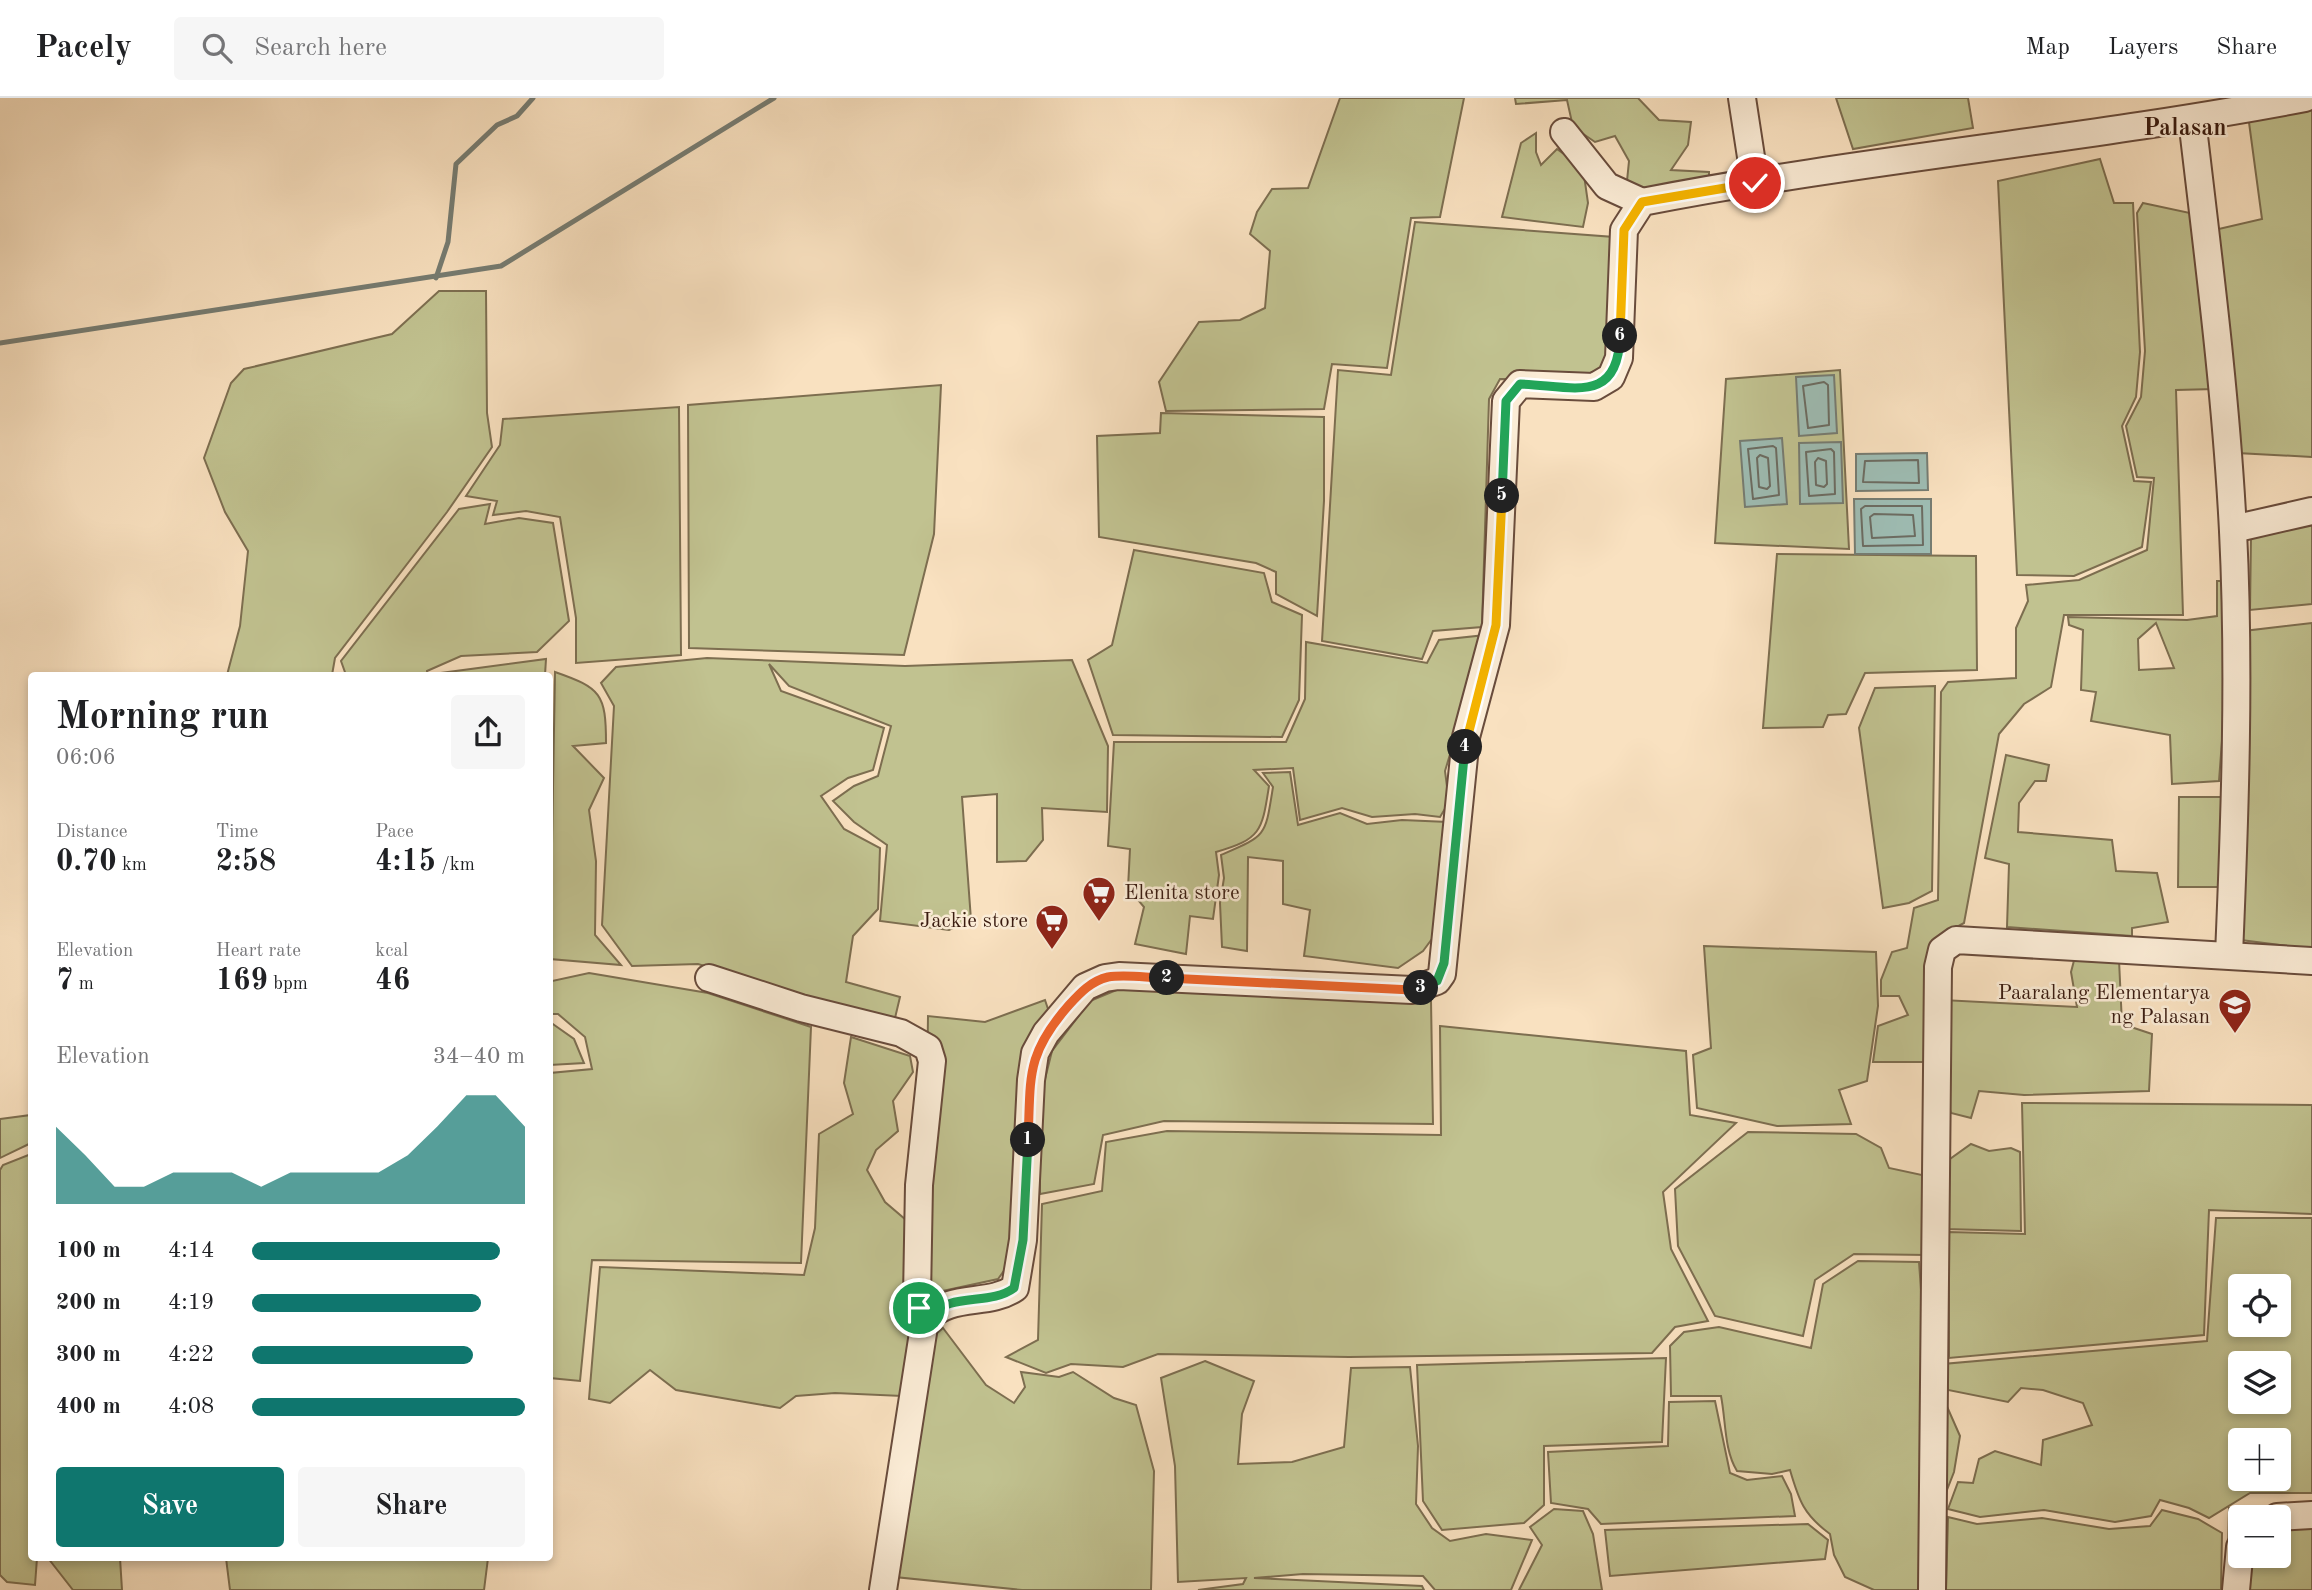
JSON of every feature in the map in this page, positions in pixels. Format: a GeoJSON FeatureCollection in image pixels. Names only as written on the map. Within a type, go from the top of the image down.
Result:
{"type":"FeatureCollection","features":[{"type":"Feature","properties":{"kind":"street"},"geometry":{"type":"LineString","coordinates":[[1742,98],[1755,183]]}},
{"type":"Feature","properties":{"kind":"street"},"geometry":{"type":"LineString","coordinates":[[1564,132],[1606,186],[1642,202],[2196,112],[2305,98]]}},
{"type":"Feature","properties":{"kind":"street"},"geometry":{"type":"LineString","coordinates":[[2196,112],[2233,529],[2235,631],[2229,954]]}},
{"type":"Feature","properties":{"kind":"street"},"geometry":{"type":"LineString","coordinates":[[883,1590],[921,1334],[929,1316],[946,1304],[1004,1293],[1017,1283],[1023,1240],[1031,1080],[1035,1053],[1046,1034],[1086,987],[1105,978],[1119,976],[1412,990],[1437,981],[1442,974],[1464,748],[1496,625],[1506,401],[1520,384],[1594,387],[1611,377],[1619,358],[1624,230],[1642,202]]}},
{"type":"Feature","properties":{"kind":"street"},"geometry":{"type":"LineString","coordinates":[[2233,529],[2312,511]]}},
{"type":"Feature","properties":{"kind":"street"},"geometry":{"type":"LineString","coordinates":[[1932,1590],[1938,967],[1942,950],[1956,940],[2229,954],[2312,961]]}},
{"type":"Feature","properties":{"kind":"street"},"geometry":{"type":"LineString","coordinates":[[709,978],[801,1008],[901,1033],[928,1048],[932,1061],[919,1185],[917,1297],[919,1308],[929,1316]]}},
{"type":"Feature","properties":{"kind":"street"},"geometry":{"type":"LineString","coordinates":[[2291,1516],[2312,1515]]}},
{"type":"Feature","properties":{"kind":"street"},"geometry":{"type":"LineString","coordinates":[[2235,1590],[2238,1568]]}},
{"type":"Feature","properties":{"kind":"green space"},"geometry":{"type":"Polygon","coordinates":[[[1340,98],[1464,98],[1440,217],[1411,218],[1387,368],[1332,364],[1324,409],[1166,411],[1159,382],[1199,322],[1240,320],[1265,308],[1270,251],[1250,234],[1257,212],[1272,189],[1308,188],[1340,98]]]}},
{"type":"Feature","properties":{"kind":"green space"},"geometry":{"type":"Polygon","coordinates":[[[1515,98],[1638,98],[1659,120],[1691,122],[1688,145],[1671,170],[1709,172],[1709,180],[1635,192],[1627,181],[1629,161],[1615,136],[1595,142],[1573,127],[1567,100],[1516,104],[1515,98]]]}},
{"type":"Feature","properties":{"kind":"green space"},"geometry":{"type":"Polygon","coordinates":[[[1836,98],[1968,98],[1973,128],[1853,149],[1836,98]]]}},
{"type":"Feature","properties":{"kind":"green space"},"geometry":{"type":"Polygon","coordinates":[[[2312,104],[2312,457],[2237,453],[2210,231],[2262,219],[2248,115],[2312,104]]]}},
{"type":"Feature","properties":{"kind":"green space"},"geometry":{"type":"Polygon","coordinates":[[[1536,133],[1536,152],[1541,165],[1557,149],[1583,168],[1588,203],[1583,227],[1502,217],[1521,143],[1536,133]]]}},
{"type":"Feature","properties":{"kind":"green space"},"geometry":{"type":"Polygon","coordinates":[[[2100,159],[2114,203],[2133,203],[2140,352],[2136,397],[2122,426],[2134,481],[2151,482],[2142,547],[2074,576],[2017,575],[1998,181],[2100,159]]]}},
{"type":"Feature","properties":{"kind":"green space"},"geometry":{"type":"Polygon","coordinates":[[[2143,203],[2190,213],[2215,389],[2176,390],[2183,615],[2064,615],[2051,687],[2024,704],[1999,734],[1964,923],[1942,935],[1931,1062],[1873,1062],[1878,1026],[1908,1015],[1899,996],[1881,996],[1881,980],[1892,952],[1907,948],[1914,908],[1938,900],[1941,692],[1948,682],[2016,678],[2016,628],[2028,601],[2026,585],[2079,580],[2147,550],[2154,478],[2137,477],[2126,426],[2141,397],[2145,351],[2137,213],[2143,203]]]}},
{"type":"Feature","properties":{"kind":"green space"},"geometry":{"type":"Polygon","coordinates":[[[1415,222],[1614,237],[1613,347],[1594,380],[1500,379],[1489,399],[1482,627],[1433,631],[1422,659],[1322,641],[1338,370],[1391,375],[1415,222]]]}},
{"type":"Feature","properties":{"kind":"green space"},"geometry":{"type":"Polygon","coordinates":[[[439,291],[486,291],[487,413],[492,447],[447,512],[335,658],[333,672],[228,672],[240,626],[248,551],[225,512],[204,458],[231,383],[244,369],[392,334],[439,291]]]}},
{"type":"Feature","properties":{"kind":"green space"},"geometry":{"type":"Polygon","coordinates":[[[1840,370],[1849,549],[1715,543],[1726,379],[1840,370]]]}},
{"type":"Feature","properties":{"kind":"green space"},"geometry":{"type":"Polygon","coordinates":[[[941,385],[934,534],[904,655],[689,648],[688,405],[941,385]]]}},
{"type":"Feature","properties":{"kind":"green space"},"geometry":{"type":"Polygon","coordinates":[[[679,407],[681,655],[576,663],[576,618],[560,517],[526,511],[493,515],[497,501],[466,496],[500,445],[503,419],[679,407]]]}},
{"type":"Feature","properties":{"kind":"green space"},"geometry":{"type":"Polygon","coordinates":[[[1161,413],[1324,417],[1324,501],[1317,616],[1276,594],[1276,572],[1256,563],[1099,537],[1097,436],[1160,433],[1161,413]]]}},
{"type":"Feature","properties":{"kind":"green space"},"geometry":{"type":"Polygon","coordinates":[[[490,504],[485,524],[519,518],[553,523],[569,621],[537,652],[461,656],[427,672],[345,672],[341,661],[459,509],[490,504]]]}},
{"type":"Feature","properties":{"kind":"green space"},"geometry":{"type":"Polygon","coordinates":[[[2312,522],[2312,604],[2250,610],[2251,536],[2312,522]]]}},
{"type":"Feature","properties":{"kind":"green space"},"geometry":{"type":"Polygon","coordinates":[[[1134,550],[1264,573],[1272,602],[1302,615],[1299,700],[1282,737],[1113,735],[1088,660],[1112,645],[1134,550]]]}},
{"type":"Feature","properties":{"kind":"green space"},"geometry":{"type":"Polygon","coordinates":[[[1777,554],[1976,556],[1977,670],[1865,673],[1846,714],[1828,715],[1823,727],[1763,728],[1777,554]]]}},
{"type":"Feature","properties":{"kind":"green space"},"geometry":{"type":"Polygon","coordinates":[[[2217,581],[2229,581],[2231,619],[2219,781],[2172,784],[2170,735],[2091,721],[2096,692],[2081,690],[2083,630],[2069,625],[2068,617],[2187,620],[2217,616],[2217,581]],[[2156,623],[2138,639],[2139,670],[2174,668],[2156,623]]]}},
{"type":"Feature","properties":{"kind":"green space"},"geometry":{"type":"Polygon","coordinates":[[[2312,623],[2312,949],[2241,940],[2244,631],[2312,623]]]}},
{"type":"Feature","properties":{"kind":"green space"},"geometry":{"type":"Polygon","coordinates":[[[1486,635],[1445,771],[1449,802],[1440,817],[1415,814],[1372,817],[1342,808],[1300,820],[1293,768],[1254,770],[1269,786],[1264,813],[1257,831],[1251,837],[1216,852],[1219,875],[1213,919],[1190,916],[1186,954],[1135,944],[1144,907],[1128,888],[1130,849],[1108,846],[1114,742],[1286,742],[1305,699],[1306,642],[1427,663],[1439,640],[1486,635]]]}},
{"type":"Feature","properties":{"kind":"green space"},"geometry":{"type":"Polygon","coordinates":[[[707,658],[905,666],[1072,660],[1108,746],[1107,812],[1042,808],[1043,840],[1026,861],[997,862],[997,794],[962,797],[971,920],[949,930],[880,921],[887,845],[854,822],[833,801],[854,786],[878,776],[891,726],[789,686],[769,664],[781,691],[884,728],[873,770],[848,778],[821,796],[844,829],[880,848],[878,909],[853,936],[846,982],[900,997],[895,1018],[827,1003],[698,964],[632,966],[602,925],[614,706],[601,683],[616,667],[707,658]]]}},
{"type":"Feature","properties":{"kind":"green space"},"geometry":{"type":"Polygon","coordinates":[[[546,659],[545,672],[448,672],[546,659]]]}},
{"type":"Feature","properties":{"kind":"green space"},"geometry":{"type":"Polygon","coordinates":[[[555,672],[582,683],[598,695],[602,703],[606,743],[573,746],[604,778],[589,810],[596,861],[595,935],[621,965],[553,959],[555,672]]]}},
{"type":"Feature","properties":{"kind":"green space"},"geometry":{"type":"Polygon","coordinates":[[[1935,686],[1932,891],[1909,903],[1883,908],[1859,728],[1875,688],[1935,686]]]}},
{"type":"Feature","properties":{"kind":"green space"},"geometry":{"type":"Polygon","coordinates":[[[2006,755],[2049,765],[2046,781],[2035,781],[2019,803],[2018,832],[2112,840],[2116,871],[2157,873],[2168,922],[2132,928],[2132,936],[2007,927],[2009,864],[1985,858],[2006,755]]]}},
{"type":"Feature","properties":{"kind":"green space"},"geometry":{"type":"Polygon","coordinates":[[[1290,772],[1298,825],[1340,813],[1367,824],[1402,820],[1448,822],[1440,928],[1423,951],[1398,968],[1304,956],[1310,910],[1283,904],[1283,861],[1248,857],[1247,951],[1222,947],[1220,903],[1224,878],[1221,855],[1256,838],[1265,825],[1273,787],[1263,773],[1290,772]]]}},
{"type":"Feature","properties":{"kind":"green space"},"geometry":{"type":"Polygon","coordinates":[[[2179,797],[2228,797],[2227,887],[2178,887],[2179,797]]]}},
{"type":"Feature","properties":{"kind":"green space"},"geometry":{"type":"Polygon","coordinates":[[[1704,946],[1876,952],[1878,1006],[1867,1081],[1839,1090],[1851,1124],[1777,1126],[1697,1108],[1693,1055],[1711,1048],[1704,946]]]}},
{"type":"Feature","properties":{"kind":"green space"},"geometry":{"type":"Polygon","coordinates":[[[2076,953],[2119,960],[2122,1024],[2152,1034],[2149,1091],[2024,1095],[1979,1091],[1971,1118],[1951,1113],[1942,1084],[1943,1000],[2077,1007],[2071,972],[2076,953]]]}},
{"type":"Feature","properties":{"kind":"green space"},"geometry":{"type":"Polygon","coordinates":[[[589,973],[708,993],[811,1027],[801,1263],[592,1260],[580,1381],[553,1378],[553,1073],[592,1069],[585,1037],[558,1014],[553,1014],[553,981],[589,973]]]}},
{"type":"Feature","properties":{"kind":"green space"},"geometry":{"type":"Polygon","coordinates":[[[1126,986],[1431,1000],[1433,1124],[1164,1121],[1103,1135],[1094,1184],[1040,1194],[1040,1099],[1052,1051],[1090,1001],[1126,986]]]}},
{"type":"Feature","properties":{"kind":"green space"},"geometry":{"type":"Polygon","coordinates":[[[1045,1000],[1049,1012],[1011,1261],[998,1279],[924,1295],[928,1016],[985,1022],[1045,1000]]]}},
{"type":"Feature","properties":{"kind":"green space"},"geometry":{"type":"Polygon","coordinates":[[[553,1024],[574,1039],[584,1063],[553,1065],[553,1024]]]}},
{"type":"Feature","properties":{"kind":"green space"},"geometry":{"type":"Polygon","coordinates":[[[1440,1026],[1686,1051],[1690,1115],[1736,1123],[1663,1192],[1671,1249],[1708,1321],[1675,1327],[1652,1353],[1349,1357],[1158,1354],[1123,1367],[1071,1364],[1046,1373],[1006,1357],[1038,1340],[1042,1204],[1102,1191],[1106,1142],[1167,1131],[1441,1135],[1440,1026]]]}},
{"type":"Feature","properties":{"kind":"green space"},"geometry":{"type":"Polygon","coordinates":[[[851,1037],[910,1056],[913,1072],[893,1101],[898,1131],[876,1150],[867,1170],[885,1202],[906,1220],[907,1306],[913,1322],[902,1396],[835,1393],[796,1396],[780,1408],[676,1390],[650,1370],[610,1403],[589,1399],[600,1267],[804,1275],[815,1228],[819,1134],[853,1114],[844,1083],[851,1037]]]}},
{"type":"Feature","properties":{"kind":"green space"},"geometry":{"type":"Polygon","coordinates":[[[2022,1103],[2312,1105],[2312,1214],[2209,1210],[2204,1335],[1949,1358],[1949,1232],[2025,1234],[2022,1103]]]}},
{"type":"Feature","properties":{"kind":"green space"},"geometry":{"type":"Polygon","coordinates":[[[28,1115],[28,1144],[0,1158],[0,1119],[28,1115]]]}},
{"type":"Feature","properties":{"kind":"green space"},"geometry":{"type":"Polygon","coordinates":[[[1748,1132],[1856,1134],[1881,1148],[1889,1168],[1922,1175],[1927,1255],[1854,1254],[1815,1280],[1803,1336],[1715,1316],[1678,1246],[1675,1189],[1748,1132]]]}},
{"type":"Feature","properties":{"kind":"green space"},"geometry":{"type":"Polygon","coordinates":[[[1971,1144],[1989,1151],[2011,1148],[2020,1152],[2021,1231],[1945,1229],[1943,1164],[1971,1144]]]}},
{"type":"Feature","properties":{"kind":"green space"},"geometry":{"type":"Polygon","coordinates":[[[28,1155],[28,1561],[37,1561],[35,1585],[7,1582],[0,1575],[0,1170],[3,1165],[28,1155]]]}},
{"type":"Feature","properties":{"kind":"green space"},"geometry":{"type":"Polygon","coordinates":[[[2216,1218],[2312,1218],[2312,1493],[2250,1493],[2209,1518],[2189,1508],[2160,1500],[2151,1516],[2115,1522],[2044,1510],[1980,1517],[1948,1509],[1958,1482],[1973,1483],[1979,1459],[1995,1451],[2041,1465],[2043,1440],[2092,1425],[2083,1403],[2043,1390],[2021,1388],[2008,1402],[1948,1390],[1943,1364],[2207,1341],[2216,1218]]]}},
{"type":"Feature","properties":{"kind":"green space"},"geometry":{"type":"Polygon","coordinates":[[[1858,1261],[1919,1262],[1926,1359],[1960,1436],[1954,1472],[1945,1495],[1924,1590],[1874,1590],[1845,1577],[1834,1555],[1830,1534],[1808,1514],[1790,1470],[1772,1474],[1737,1471],[1728,1445],[1721,1396],[1671,1396],[1670,1346],[1684,1332],[1719,1327],[1811,1348],[1823,1284],[1858,1261]]]}},
{"type":"Feature","properties":{"kind":"green space"},"geometry":{"type":"Polygon","coordinates":[[[943,1328],[986,1385],[1014,1403],[1025,1387],[1021,1372],[1059,1377],[1073,1372],[1114,1398],[1136,1405],[1154,1471],[1151,1590],[1022,1590],[895,1577],[928,1341],[943,1328]]]}},
{"type":"Feature","properties":{"kind":"green space"},"geometry":{"type":"Polygon","coordinates":[[[1666,1358],[1662,1442],[1544,1446],[1544,1505],[1524,1523],[1442,1530],[1423,1501],[1417,1365],[1666,1358]]]}},
{"type":"Feature","properties":{"kind":"green space"},"geometry":{"type":"Polygon","coordinates":[[[1205,1361],[1254,1381],[1242,1414],[1238,1464],[1292,1462],[1344,1447],[1351,1368],[1410,1367],[1418,1446],[1416,1504],[1432,1528],[1450,1541],[1486,1534],[1532,1540],[1511,1590],[1435,1590],[1423,1576],[1303,1574],[1254,1578],[1422,1586],[1424,1590],[1198,1590],[1243,1584],[1246,1578],[1178,1582],[1175,1466],[1161,1378],[1205,1361]]]}},
{"type":"Feature","properties":{"kind":"green space"},"geometry":{"type":"Polygon","coordinates":[[[1715,1401],[1730,1473],[1747,1480],[1782,1476],[1791,1494],[1795,1516],[1601,1524],[1588,1509],[1551,1503],[1548,1452],[1668,1446],[1669,1402],[1715,1401]]]}},
{"type":"Feature","properties":{"kind":"green space"},"geometry":{"type":"Polygon","coordinates":[[[2291,1507],[2312,1507],[2312,1590],[2227,1590],[2228,1549],[2228,1568],[2291,1568],[2291,1507]]]}},
{"type":"Feature","properties":{"kind":"green space"},"geometry":{"type":"Polygon","coordinates":[[[1554,1509],[1583,1511],[1593,1534],[1602,1590],[1519,1590],[1542,1545],[1530,1527],[1554,1509]]]}},
{"type":"Feature","properties":{"kind":"green space"},"geometry":{"type":"Polygon","coordinates":[[[2162,1510],[2198,1519],[2222,1533],[2221,1590],[1946,1590],[1948,1517],[1977,1524],[2042,1518],[2109,1529],[2150,1526],[2162,1510]]]}},
{"type":"Feature","properties":{"kind":"green space"},"geometry":{"type":"Polygon","coordinates":[[[1808,1524],[1828,1540],[1825,1559],[1610,1576],[1605,1530],[1808,1524]]]}},
{"type":"Feature","properties":{"kind":"green space"},"geometry":{"type":"Polygon","coordinates":[[[50,1561],[120,1561],[122,1590],[73,1590],[50,1561]]]}},
{"type":"Feature","properties":{"kind":"green space"},"geometry":{"type":"Polygon","coordinates":[[[226,1561],[488,1561],[484,1590],[230,1590],[226,1561]]]}},
{"type":"Feature","properties":{"kind":"water"},"geometry":{"type":"Polygon","coordinates":[[[1834,375],[1837,433],[1799,436],[1796,377],[1834,375]]]}},
{"type":"Feature","properties":{"kind":"water"},"geometry":{"type":"Polygon","coordinates":[[[1782,438],[1787,504],[1745,507],[1740,441],[1782,438]]]}},
{"type":"Feature","properties":{"kind":"water"},"geometry":{"type":"Polygon","coordinates":[[[1841,442],[1843,503],[1800,504],[1799,443],[1841,442]]]}},
{"type":"Feature","properties":{"kind":"water"},"geometry":{"type":"Polygon","coordinates":[[[1927,453],[1928,490],[1856,491],[1856,454],[1927,453]]]}},
{"type":"Feature","properties":{"kind":"water"},"geometry":{"type":"Polygon","coordinates":[[[1854,499],[1931,499],[1931,554],[1855,554],[1854,499]]]}},
{"type":"Feature","properties":{"kind":"waterway"},"geometry":{"type":"LineString","coordinates":[[436,278],[448,242],[456,164],[497,125],[517,116],[533,98]]}},
{"type":"Feature","properties":{"kind":"waterway"},"geometry":{"type":"LineString","coordinates":[[0,343],[501,266],[774,98]]}},
{"type":"Feature","properties":{"kind":"place","name":"Elenita store"},"geometry":{"type":"Point","coordinates":[1099,923]}},
{"type":"Feature","properties":{"kind":"place","name":"Jackie store"},"geometry":{"type":"Point","coordinates":[1052,951]}},
{"type":"Feature","properties":{"kind":"place","name":"Paaralang Elementarya ng Palasan"},"geometry":{"type":"Point","coordinates":[2235,1035]}},
{"type":"Feature","properties":{"kind":"district","name":"Palasan"},"geometry":{"type":"Point","coordinates":[2185,129]}},
{"type":"Feature","properties":{"kind":"route"},"geometry":{"type":"LineString","coordinates":[[919,1308],[929,1316],[946,1304],[1011,1291],[1017,1283],[1023,1240],[1031,1080],[1035,1053],[1057,1019],[1086,987],[1105,978],[1119,976],[1412,990],[1437,981],[1442,974],[1444,963],[1466,737],[1496,625],[1506,401],[1520,384],[1594,387],[1611,377],[1619,358],[1624,230],[1642,202],[1755,183]]}}]}
